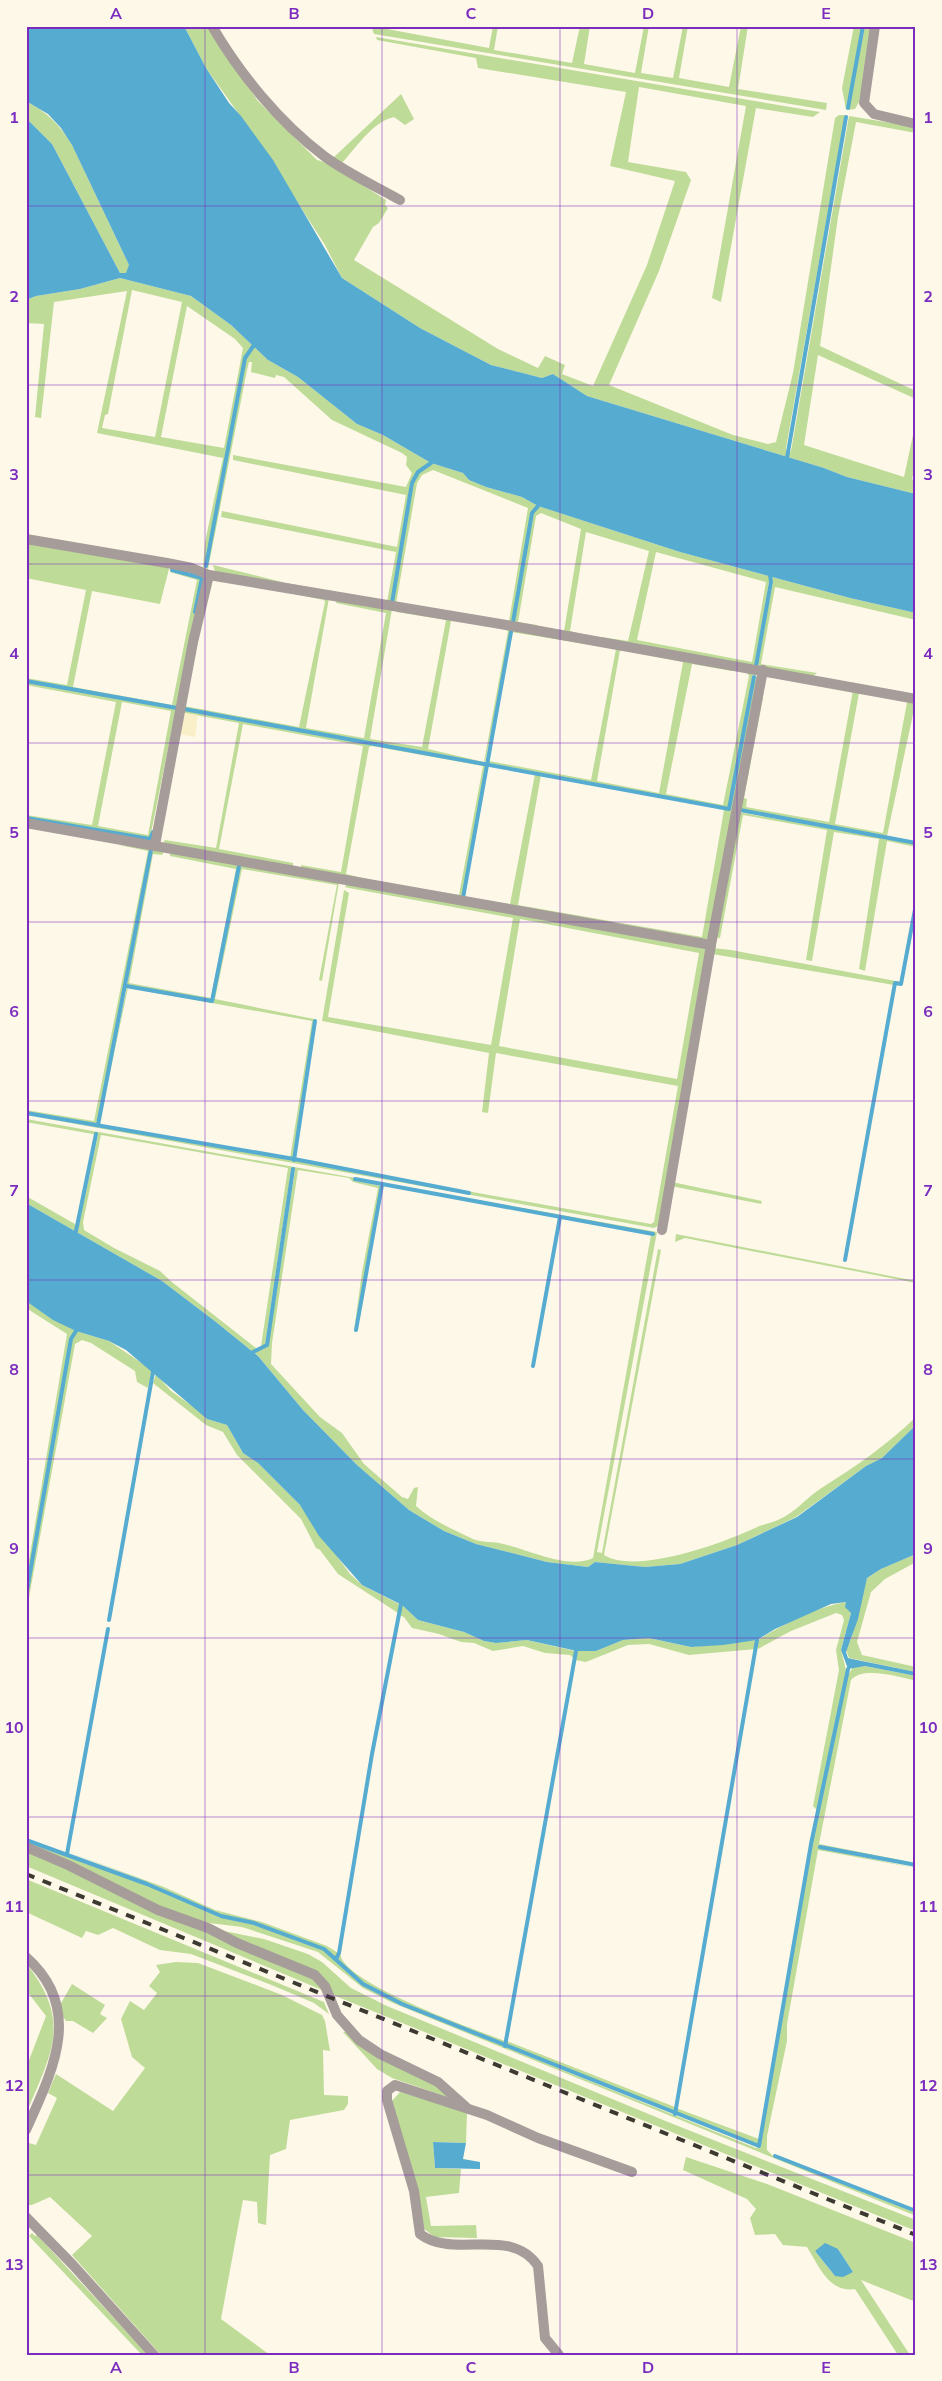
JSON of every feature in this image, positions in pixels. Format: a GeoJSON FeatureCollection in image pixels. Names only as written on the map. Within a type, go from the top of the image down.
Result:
{"type":"FeatureCollection","features":[{"type":"Feature","properties":{"kind":"street"},"geometry":{"type":"LineString","coordinates":[[212,26],[254,87],[287,122],[324,156],[400,200]]}},
{"type":"Feature","properties":{"kind":"street"},"geometry":{"type":"LineString","coordinates":[[875,26],[864,103],[874,114],[916,124]]}},
{"type":"Feature","properties":{"kind":"street"},"geometry":{"type":"LineString","coordinates":[[26,539],[167,563],[192,568],[209,575],[763,670],[916,699]]}},
{"type":"Feature","properties":{"kind":"street"},"geometry":{"type":"LineString","coordinates":[[155,845],[193,642],[209,575]]}},
{"type":"Feature","properties":{"kind":"street"},"geometry":{"type":"LineString","coordinates":[[662,1230],[711,944],[763,670]]}},
{"type":"Feature","properties":{"kind":"street"},"geometry":{"type":"LineString","coordinates":[[26,823],[155,845],[354,883],[711,944]]}},
{"type":"Feature","properties":{"kind":"street"},"geometry":{"type":"LineString","coordinates":[[26,1847],[158,1910],[208,1928],[237,1943],[315,1975],[325,1986],[337,2015],[359,2040],[380,2054],[438,2082],[466,2108]]}},
{"type":"Feature","properties":{"kind":"street"},"geometry":{"type":"LineString","coordinates":[[26,1957],[38,1969],[51,1992],[58,2018],[59,2035],[55,2060],[26,2130]]}},
{"type":"Feature","properties":{"kind":"street"},"geometry":{"type":"LineString","coordinates":[[556,2354],[545,2338],[538,2266],[531,2256],[519,2248],[506,2245],[439,2242],[427,2239],[420,2234],[414,2191],[387,2100],[387,2091],[396,2085],[466,2108],[538,2138],[632,2172]]}},
{"type":"Feature","properties":{"kind":"street"},"geometry":{"type":"LineString","coordinates":[[26,2217],[73,2265],[154,2355]]}},
{"type":"Feature","properties":{"kind":"green space"},"geometry":{"type":"Polygon","coordinates":[[[184,26],[209,26],[257,100],[317,160],[328,163],[386,200],[385,205],[388,208],[379,223],[373,227],[354,260],[498,349],[538,368],[545,356],[565,365],[562,374],[593,386],[647,265],[675,181],[610,166],[626,92],[478,68],[476,58],[377,40],[376,37],[820,112],[813,117],[756,108],[721,302],[712,298],[746,106],[639,87],[628,162],[686,172],[691,180],[659,271],[609,385],[733,435],[768,444],[776,442],[793,373],[835,118],[839,115],[845,115],[786,448],[787,457],[587,396],[553,374],[542,378],[491,365],[420,328],[342,278],[325,245],[256,138],[206,68],[184,26]]]}},
{"type":"Feature","properties":{"kind":"green space"},"geometry":{"type":"Polygon","coordinates":[[[371,26],[489,48],[493,26],[498,26],[494,50],[572,63],[580,26],[590,26],[584,64],[635,73],[644,26],[649,26],[641,73],[673,78],[683,26],[688,26],[679,78],[729,87],[741,26],[748,26],[738,89],[827,103],[826,110],[374,34],[371,26]]]}},
{"type":"Feature","properties":{"kind":"green space"},"geometry":{"type":"Polygon","coordinates":[[[854,26],[862,26],[846,110],[842,88],[854,26]]]}},
{"type":"Feature","properties":{"kind":"green space"},"geometry":{"type":"Polygon","coordinates":[[[865,26],[873,26],[859,102],[855,109],[848,110],[865,26]]]}},
{"type":"Feature","properties":{"kind":"green space"},"geometry":{"type":"Polygon","coordinates":[[[401,94],[414,119],[405,125],[394,117],[386,120],[372,130],[342,163],[333,158],[401,94]]]}},
{"type":"Feature","properties":{"kind":"green space"},"geometry":{"type":"Polygon","coordinates":[[[26,101],[52,120],[63,131],[72,145],[129,265],[129,270],[125,274],[120,273],[52,144],[26,118],[26,101]]]}},
{"type":"Feature","properties":{"kind":"green space"},"geometry":{"type":"Polygon","coordinates":[[[849,116],[916,127],[916,133],[856,122],[838,217],[820,346],[916,391],[916,399],[818,355],[804,445],[904,477],[916,421],[916,462],[912,479],[916,481],[916,494],[847,477],[787,457],[791,451],[849,116]]]}},
{"type":"Feature","properties":{"kind":"green space"},"geometry":{"type":"Polygon","coordinates":[[[120,278],[191,296],[231,325],[268,360],[298,377],[357,424],[383,435],[431,463],[463,473],[469,480],[522,497],[538,506],[680,552],[770,576],[850,598],[916,613],[916,620],[775,587],[761,664],[817,673],[812,677],[601,640],[602,637],[628,641],[649,551],[586,532],[570,631],[593,637],[593,639],[541,630],[542,627],[564,631],[581,529],[541,513],[536,516],[518,622],[537,625],[538,629],[491,621],[491,618],[509,621],[528,508],[433,470],[422,475],[417,483],[396,604],[484,618],[484,620],[215,572],[213,565],[286,583],[387,602],[396,552],[221,517],[222,511],[397,547],[406,495],[233,460],[233,455],[406,487],[412,473],[406,465],[407,457],[332,420],[284,377],[276,375],[275,378],[251,372],[252,362],[249,362],[208,569],[203,567],[205,542],[223,458],[97,433],[127,291],[54,302],[41,418],[35,417],[44,324],[26,323],[26,300],[36,296],[80,289],[120,278]],[[132,290],[108,414],[105,415],[102,428],[155,437],[182,302],[132,290]],[[187,306],[161,437],[224,448],[243,348],[235,339],[187,306]],[[656,552],[637,640],[752,662],[766,582],[656,552]],[[770,576],[756,666],[773,583],[770,576]]]}},
{"type":"Feature","properties":{"kind":"green space"},"geometry":{"type":"Polygon","coordinates":[[[26,543],[169,569],[160,604],[92,591],[73,687],[172,705],[197,580],[170,572],[171,568],[200,574],[204,577],[155,838],[150,841],[26,819],[150,839],[153,836],[202,578],[176,707],[26,680],[26,678],[67,685],[86,590],[26,578],[26,543]]]}},
{"type":"Feature","properties":{"kind":"green space"},"geometry":{"type":"Polygon","coordinates":[[[294,591],[329,598],[306,728],[364,738],[386,613],[336,603],[337,600],[392,609],[370,739],[422,747],[446,620],[397,612],[397,610],[498,626],[451,621],[428,749],[484,762],[508,631],[503,629],[503,627],[649,653],[620,650],[597,781],[659,793],[683,662],[658,657],[656,654],[736,669],[732,671],[692,664],[666,794],[723,805],[749,676],[745,670],[753,674],[728,808],[488,763],[489,761],[591,780],[616,649],[511,632],[485,763],[182,709],[204,602],[207,599],[184,706],[299,727],[325,602],[324,600],[295,594],[294,591]]]}},
{"type":"Feature","properties":{"kind":"green space"},"geometry":{"type":"Polygon","coordinates":[[[756,676],[759,681],[709,937],[704,941],[383,885],[386,883],[459,895],[483,766],[369,747],[346,874],[375,881],[376,884],[342,875],[301,870],[301,865],[341,872],[363,746],[243,724],[219,849],[293,863],[293,868],[163,843],[165,840],[216,848],[239,723],[184,713],[184,710],[486,764],[463,898],[510,904],[535,774],[541,775],[518,905],[702,937],[724,810],[730,809],[756,676]]]}},
{"type":"Feature","properties":{"kind":"green space"},"geometry":{"type":"Polygon","coordinates":[[[26,681],[176,709],[150,838],[26,817],[26,815],[92,825],[116,702],[26,685],[26,681]],[[122,702],[98,826],[148,835],[171,711],[122,702]]]}},
{"type":"Feature","properties":{"kind":"green space"},"geometry":{"type":"Polygon","coordinates":[[[853,690],[916,700],[887,836],[739,809],[761,697],[763,698],[744,798],[747,799],[746,807],[829,822],[853,690]],[[859,693],[835,824],[883,833],[907,702],[859,693]]]}},
{"type":"Feature","properties":{"kind":"green space"},"geometry":{"type":"Polygon","coordinates":[[[738,812],[916,844],[916,847],[887,841],[865,971],[859,969],[879,839],[834,832],[812,961],[806,960],[827,830],[743,815],[720,938],[714,937],[738,812]]]}},
{"type":"Feature","properties":{"kind":"green space"},"geometry":{"type":"Polygon","coordinates":[[[119,845],[165,850],[162,855],[153,854],[129,983],[211,998],[236,869],[170,856],[170,853],[339,882],[322,981],[319,980],[337,885],[242,869],[215,999],[314,1019],[293,1158],[290,1158],[312,1021],[128,988],[99,1124],[127,987],[213,1002],[240,868],[239,866],[212,1001],[127,985],[151,850],[97,1124],[26,1112],[26,1110],[94,1121],[148,851],[119,845]]]}},
{"type":"Feature","properties":{"kind":"green space"},"geometry":{"type":"Polygon","coordinates":[[[347,883],[706,949],[660,1225],[654,1228],[26,1115],[294,1160],[651,1224],[654,1222],[678,1086],[496,1053],[488,1113],[482,1112],[489,1053],[322,1021],[344,890],[349,893],[328,1017],[491,1045],[513,918],[345,887],[347,883]],[[520,919],[499,1046],[677,1079],[699,953],[520,919]]]}},
{"type":"Feature","properties":{"kind":"green space"},"geometry":{"type":"Polygon","coordinates":[[[713,948],[901,982],[894,983],[894,985],[712,954],[713,948]]]}},
{"type":"Feature","properties":{"kind":"green space"},"geometry":{"type":"Polygon","coordinates":[[[26,1119],[657,1232],[597,1552],[602,1553],[658,1249],[661,1250],[604,1555],[618,1560],[637,1561],[680,1555],[780,1519],[871,1455],[916,1417],[916,1425],[882,1458],[866,1466],[796,1517],[737,1545],[680,1564],[645,1567],[595,1562],[588,1567],[547,1562],[476,1544],[444,1531],[409,1510],[357,1465],[303,1410],[258,1356],[162,1281],[26,1203],[26,1196],[75,1224],[76,1231],[78,1229],[98,1135],[26,1122],[26,1119]],[[101,1135],[83,1222],[84,1230],[114,1248],[160,1271],[256,1348],[254,1352],[268,1346],[295,1170],[291,1170],[265,1345],[261,1346],[288,1168],[101,1135]],[[298,1170],[272,1343],[271,1364],[320,1417],[342,1433],[364,1464],[402,1497],[408,1499],[414,1488],[418,1487],[416,1506],[436,1520],[476,1540],[484,1542],[499,1543],[572,1562],[593,1558],[651,1235],[654,1236],[654,1233],[355,1178],[353,1179],[355,1181],[381,1186],[354,1331],[362,1272],[378,1188],[353,1182],[349,1178],[298,1170]]]}},
{"type":"Feature","properties":{"kind":"green space"},"geometry":{"type":"Polygon","coordinates":[[[672,1182],[762,1201],[761,1204],[671,1186],[672,1182]]]}},
{"type":"Feature","properties":{"kind":"green space"},"geometry":{"type":"Polygon","coordinates":[[[676,1234],[916,1281],[916,1283],[685,1238],[675,1242],[676,1234]]]}},
{"type":"Feature","properties":{"kind":"green space"},"geometry":{"type":"Polygon","coordinates":[[[26,1301],[76,1331],[109,1341],[152,1370],[148,1388],[137,1382],[135,1371],[91,1343],[82,1340],[75,1344],[28,1603],[26,1600],[26,1578],[67,1334],[26,1308],[26,1301]]]}},
{"type":"Feature","properties":{"kind":"green space"},"geometry":{"type":"Polygon","coordinates":[[[156,1374],[171,1391],[198,1410],[207,1419],[227,1425],[243,1453],[258,1463],[300,1505],[350,1574],[362,1585],[399,1604],[398,1613],[338,1574],[320,1550],[316,1548],[301,1519],[237,1455],[223,1432],[206,1425],[153,1383],[156,1374]]]}},
{"type":"Feature","properties":{"kind":"green space"},"geometry":{"type":"Polygon","coordinates":[[[916,1554],[916,1562],[885,1579],[871,1592],[857,1642],[862,1655],[916,1667],[916,1672],[849,1658],[846,1650],[851,1639],[867,1578],[881,1569],[916,1554]]]}},
{"type":"Feature","properties":{"kind":"green space"},"geometry":{"type":"Polygon","coordinates":[[[846,1602],[851,1613],[841,1650],[846,1670],[817,1810],[813,1806],[839,1670],[836,1650],[844,1620],[842,1615],[836,1613],[791,1631],[758,1649],[758,1640],[800,1617],[835,1604],[846,1602]]]}},
{"type":"Feature","properties":{"kind":"green space"},"geometry":{"type":"Polygon","coordinates":[[[402,1605],[418,1620],[464,1632],[484,1641],[496,1643],[527,1640],[575,1651],[574,1659],[570,1655],[545,1653],[523,1646],[493,1651],[474,1643],[461,1642],[439,1634],[412,1628],[404,1617],[399,1615],[402,1605]]]}},
{"type":"Feature","properties":{"kind":"green space"},"geometry":{"type":"Polygon","coordinates":[[[649,1638],[691,1647],[756,1640],[756,1649],[689,1655],[649,1644],[628,1645],[586,1662],[575,1660],[577,1651],[596,1651],[623,1640],[649,1638]]]}},
{"type":"Feature","properties":{"kind":"green space"},"geometry":{"type":"Polygon","coordinates":[[[865,1666],[916,1676],[916,1681],[872,1673],[857,1676],[851,1680],[819,1844],[916,1863],[820,1848],[916,1868],[818,1850],[787,2024],[787,2041],[767,2136],[767,2150],[773,2156],[916,2213],[916,2216],[393,2003],[363,1988],[318,1952],[242,1927],[201,1922],[161,1907],[26,1845],[26,1842],[136,1880],[219,1917],[254,1924],[323,1950],[364,1986],[414,2010],[756,2148],[760,2147],[812,1845],[848,1675],[853,1667],[865,1666]]]}},
{"type":"Feature","properties":{"kind":"green space"},"geometry":{"type":"Polygon","coordinates":[[[26,1850],[298,1971],[318,1982],[322,1990],[26,1866],[26,1850]]]}},
{"type":"Feature","properties":{"kind":"green space"},"geometry":{"type":"Polygon","coordinates":[[[68,1852],[164,1887],[215,1910],[262,1922],[327,1946],[338,1953],[335,1957],[324,1948],[255,1922],[224,1916],[147,1882],[68,1852]]]}},
{"type":"Feature","properties":{"kind":"green space"},"geometry":{"type":"Polygon","coordinates":[[[26,1879],[324,2002],[329,2014],[314,2003],[274,1986],[191,1954],[160,1950],[113,1928],[98,1935],[86,1931],[82,1938],[26,1912],[26,1879]]]}},
{"type":"Feature","properties":{"kind":"green space"},"geometry":{"type":"Polygon","coordinates":[[[224,1931],[264,1939],[308,1954],[322,1962],[351,1988],[387,2006],[668,2122],[916,2220],[916,2231],[333,1995],[312,1969],[250,1946],[224,1931]]]}},
{"type":"Feature","properties":{"kind":"green space"},"geometry":{"type":"Polygon","coordinates":[[[340,1953],[346,1965],[362,1978],[385,1991],[412,2004],[505,2041],[505,2045],[415,2010],[392,1999],[352,1974],[337,1959],[340,1953]]]}},
{"type":"Feature","properties":{"kind":"green space"},"geometry":{"type":"Polygon","coordinates":[[[176,1962],[198,1963],[282,1995],[322,2015],[325,2021],[330,2051],[323,2050],[324,2095],[348,2096],[348,2104],[344,2110],[290,2120],[286,2149],[270,2155],[266,2225],[258,2223],[257,2202],[243,2200],[221,2319],[270,2355],[161,2355],[72,2255],[92,2236],[50,2197],[32,2205],[26,2205],[26,2148],[29,2143],[36,2145],[57,2098],[48,2093],[56,2074],[113,2111],[145,2068],[132,2057],[121,2019],[130,2001],[144,2010],[157,1993],[149,1986],[160,1972],[156,1965],[176,1962]]]}},
{"type":"Feature","properties":{"kind":"green space"},"geometry":{"type":"Polygon","coordinates":[[[26,1963],[41,1984],[49,2003],[53,2021],[53,2038],[43,2073],[26,2114],[26,2068],[46,2016],[26,1990],[26,1963]]]}},
{"type":"Feature","properties":{"kind":"green space"},"geometry":{"type":"Polygon","coordinates":[[[72,1984],[105,2005],[100,2014],[107,2018],[93,2033],[73,2021],[66,2021],[62,2015],[60,2005],[72,1984]]]}},
{"type":"Feature","properties":{"kind":"green space"},"geometry":{"type":"Polygon","coordinates":[[[343,2032],[347,2032],[435,2085],[453,2099],[392,2078],[377,2069],[343,2032]]]}},
{"type":"Feature","properties":{"kind":"green space"},"geometry":{"type":"Polygon","coordinates":[[[507,2041],[675,2107],[674,2113],[506,2045],[507,2041]]]}},
{"type":"Feature","properties":{"kind":"green space"},"geometry":{"type":"Polygon","coordinates":[[[400,2092],[467,2112],[466,2143],[433,2142],[435,2168],[461,2169],[459,2193],[426,2197],[431,2226],[476,2225],[477,2238],[435,2237],[424,2229],[391,2102],[400,2092]]]}},
{"type":"Feature","properties":{"kind":"green space"},"geometry":{"type":"Polygon","coordinates":[[[676,2108],[759,2139],[758,2145],[676,2113],[676,2108]]]}},
{"type":"Feature","properties":{"kind":"green space"},"geometry":{"type":"Polygon","coordinates":[[[686,2157],[767,2184],[916,2243],[916,2302],[861,2280],[910,2355],[898,2355],[855,2289],[838,2287],[826,2277],[807,2247],[783,2245],[775,2234],[755,2235],[750,2218],[756,2209],[747,2199],[683,2170],[686,2157]],[[838,2249],[815,2251],[835,2276],[853,2272],[838,2249]]]}},
{"type":"Feature","properties":{"kind":"green space"},"geometry":{"type":"Polygon","coordinates":[[[32,2233],[35,2236],[37,2235],[148,2355],[142,2355],[29,2236],[32,2233]]]}},
{"type":"Feature","properties":{"kind":"sand"},"geometry":{"type":"Polygon","coordinates":[[[185,713],[198,715],[195,737],[178,734],[185,713]]]}},
{"type":"Feature","properties":{"kind":"water"},"geometry":{"type":"Polygon","coordinates":[[[26,26],[184,26],[206,68],[229,103],[241,116],[273,160],[342,278],[420,328],[491,365],[542,378],[553,374],[587,396],[824,468],[847,477],[916,494],[916,613],[850,598],[680,552],[538,506],[522,497],[469,480],[463,473],[431,463],[383,435],[357,424],[298,377],[268,360],[231,325],[191,296],[120,278],[80,289],[36,296],[26,300],[26,118],[52,144],[120,273],[126,273],[129,265],[72,145],[61,128],[48,114],[26,101],[26,26]]]}},
{"type":"Feature","properties":{"kind":"water"},"geometry":{"type":"Polygon","coordinates":[[[26,1203],[162,1281],[216,1322],[258,1356],[303,1410],[357,1465],[409,1510],[444,1531],[476,1544],[547,1562],[588,1567],[595,1562],[645,1567],[680,1564],[737,1545],[797,1517],[866,1466],[882,1458],[916,1425],[916,1554],[881,1569],[867,1578],[858,1619],[846,1652],[848,1658],[916,1672],[916,1676],[865,1666],[848,1669],[841,1650],[851,1613],[845,1607],[846,1602],[831,1604],[775,1629],[757,1640],[691,1647],[649,1638],[623,1640],[596,1651],[577,1651],[527,1640],[496,1643],[484,1641],[464,1632],[418,1620],[402,1605],[362,1585],[319,1536],[300,1505],[258,1463],[243,1453],[227,1425],[207,1419],[126,1350],[109,1341],[76,1331],[53,1320],[26,1301],[26,1203]]]}},
{"type":"Feature","properties":{"kind":"water"},"geometry":{"type":"Polygon","coordinates":[[[433,2142],[466,2143],[463,2159],[480,2162],[480,2169],[435,2168],[433,2142]]]}},
{"type":"Feature","properties":{"kind":"water"},"geometry":{"type":"Polygon","coordinates":[[[825,2243],[838,2249],[853,2272],[843,2277],[835,2276],[815,2251],[825,2243]]]}},
{"type":"Feature","properties":{"kind":"waterway"},"geometry":{"type":"LineString","coordinates":[[848,108],[863,26]]}},
{"type":"Feature","properties":{"kind":"waterway"},"geometry":{"type":"LineString","coordinates":[[787,458],[846,117]]}},
{"type":"Feature","properties":{"kind":"waterway"},"geometry":{"type":"LineString","coordinates":[[206,566],[245,358],[254,345]]}},
{"type":"Feature","properties":{"kind":"waterway"},"geometry":{"type":"LineString","coordinates":[[392,603],[412,483],[418,472],[431,463]]}},
{"type":"Feature","properties":{"kind":"waterway"},"geometry":{"type":"LineString","coordinates":[[513,622],[532,513],[538,506]]}},
{"type":"Feature","properties":{"kind":"waterway"},"geometry":{"type":"LineString","coordinates":[[172,570],[202,578],[195,612]]}},
{"type":"Feature","properties":{"kind":"waterway"},"geometry":{"type":"LineString","coordinates":[[756,666],[771,582],[770,575]]}},
{"type":"Feature","properties":{"kind":"waterway"},"geometry":{"type":"LineString","coordinates":[[463,898],[511,632]]}},
{"type":"Feature","properties":{"kind":"waterway"},"geometry":{"type":"LineString","coordinates":[[184,709],[729,809],[754,677]]}},
{"type":"Feature","properties":{"kind":"waterway"},"geometry":{"type":"LineString","coordinates":[[26,681],[177,708]]}},
{"type":"Feature","properties":{"kind":"waterway"},"geometry":{"type":"LineString","coordinates":[[740,810],[916,843]]}},
{"type":"Feature","properties":{"kind":"waterway"},"geometry":{"type":"LineString","coordinates":[[26,818],[150,839],[153,832]]}},
{"type":"Feature","properties":{"kind":"waterway"},"geometry":{"type":"LineString","coordinates":[[98,1125],[151,850]]}},
{"type":"Feature","properties":{"kind":"waterway"},"geometry":{"type":"LineString","coordinates":[[126,986],[212,1001],[239,866]]}},
{"type":"Feature","properties":{"kind":"waterway"},"geometry":{"type":"LineString","coordinates":[[845,1260],[895,983],[901,984],[916,904]]}},
{"type":"Feature","properties":{"kind":"waterway"},"geometry":{"type":"LineString","coordinates":[[294,1160],[315,1021]]}},
{"type":"Feature","properties":{"kind":"waterway"},"geometry":{"type":"LineString","coordinates":[[26,1113],[294,1159],[469,1193]]}},
{"type":"Feature","properties":{"kind":"waterway"},"geometry":{"type":"LineString","coordinates":[[76,1231],[96,1134]]}},
{"type":"Feature","properties":{"kind":"waterway"},"geometry":{"type":"LineString","coordinates":[[253,1352],[267,1345],[293,1169]]}},
{"type":"Feature","properties":{"kind":"waterway"},"geometry":{"type":"LineString","coordinates":[[355,1179],[653,1234]]}},
{"type":"Feature","properties":{"kind":"waterway"},"geometry":{"type":"LineString","coordinates":[[356,1330],[382,1185]]}},
{"type":"Feature","properties":{"kind":"waterway"},"geometry":{"type":"LineString","coordinates":[[533,1366],[560,1217]]}},
{"type":"Feature","properties":{"kind":"waterway"},"geometry":{"type":"LineString","coordinates":[[26,1596],[71,1339],[76,1331]]}},
{"type":"Feature","properties":{"kind":"waterway"},"geometry":{"type":"LineString","coordinates":[[109,1620],[153,1372]]}},
{"type":"Feature","properties":{"kind":"waterway"},"geometry":{"type":"LineString","coordinates":[[336,1959],[339,1953],[372,1754],[401,1604]]}},
{"type":"Feature","properties":{"kind":"waterway"},"geometry":{"type":"LineString","coordinates":[[67,1854],[108,1629]]}},
{"type":"Feature","properties":{"kind":"waterway"},"geometry":{"type":"LineString","coordinates":[[675,2114],[757,1640]]}},
{"type":"Feature","properties":{"kind":"waterway"},"geometry":{"type":"LineString","coordinates":[[505,2046],[576,1651]]}},
{"type":"Feature","properties":{"kind":"waterway"},"geometry":{"type":"LineString","coordinates":[[26,1840],[147,1884],[221,1916],[254,1923],[324,1949],[363,1984],[402,2004],[759,2146],[811,1844],[848,1669]]}},
{"type":"Feature","properties":{"kind":"waterway"},"geometry":{"type":"LineString","coordinates":[[820,1847],[916,1865]]}},
{"type":"Feature","properties":{"kind":"waterway"},"geometry":{"type":"LineString","coordinates":[[775,2156],[916,2211]]}},
{"type":"Feature","properties":{"kind":"railway"},"geometry":{"type":"LineString","coordinates":[[26,1874],[916,2235]]}}]}
